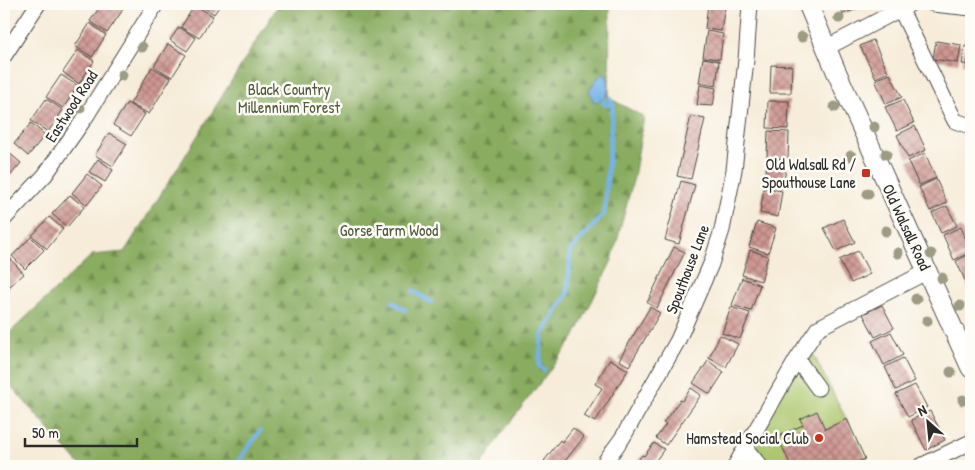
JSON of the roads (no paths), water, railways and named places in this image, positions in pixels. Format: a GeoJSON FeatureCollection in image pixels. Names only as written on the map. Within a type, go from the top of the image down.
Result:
{"type":"FeatureCollection","features":[{"type":"Feature","properties":{"kind":"main road","name":"Old Walsall Road"},"geometry":{"type":"LineString","coordinates":[[808,4],[826,48],[971,368]]}},
{"type":"Feature","properties":{"kind":"street"},"geometry":{"type":"LineString","coordinates":[[4,56],[38,4]]}},
{"type":"Feature","properties":{"kind":"street","name":"Eastwood Road"},"geometry":{"type":"LineString","coordinates":[[4,220],[45,175],[85,118],[156,4]]}},
{"type":"Feature","properties":{"kind":"street","name":"Spouthouse Lane"},"geometry":{"type":"LineString","coordinates":[[602,466],[623,437],[678,340],[711,264],[722,230],[734,170],[750,4]]}},
{"type":"Feature","properties":{"kind":"street"},"geometry":{"type":"LineString","coordinates":[[933,4],[971,8]]}},
{"type":"Feature","properties":{"kind":"street"},"geometry":{"type":"LineString","coordinates":[[826,48],[903,5],[955,121],[971,126]]}},
{"type":"Feature","properties":{"kind":"street"},"geometry":{"type":"LineString","coordinates":[[735,466],[797,359],[818,328],[928,271]]}},
{"type":"Feature","properties":{"kind":"street"},"geometry":{"type":"LineString","coordinates":[[797,359],[818,388]]}},
{"type":"Feature","properties":{"kind":"street"},"geometry":{"type":"LineString","coordinates":[[920,466],[971,442]]}},
{"type":"Feature","properties":{"kind":"street"},"geometry":{"type":"LineString","coordinates":[[746,449],[760,466]]}},
{"type":"Feature","properties":{"kind":"water"},"geometry":{"type":"Polygon","coordinates":[[[602,73],[608,78],[607,94],[603,99],[594,102],[589,90],[602,73]]]}},
{"type":"Feature","properties":{"kind":"waterway"},"geometry":{"type":"LineString","coordinates":[[544,370],[539,366],[542,335],[568,293],[570,251],[604,214],[613,105],[610,99]]}},
{"type":"Feature","properties":{"kind":"waterway"},"geometry":{"type":"LineString","coordinates":[[604,100],[603,103],[606,105],[613,105]]}},
{"type":"Feature","properties":{"kind":"waterway"},"geometry":{"type":"LineString","coordinates":[[413,291],[431,302]]}},
{"type":"Feature","properties":{"kind":"waterway"},"geometry":{"type":"LineString","coordinates":[[393,302],[405,310]]}},
{"type":"Feature","properties":{"kind":"waterway"},"geometry":{"type":"LineString","coordinates":[[236,465],[260,431]]}},
{"type":"Feature","properties":{"kind":"place","name":"Old Walsall Rd / Spouthouse Lane"},"geometry":{"type":"Point","coordinates":[866,173]}},
{"type":"Feature","properties":{"kind":"place","name":"Hamstead Social Club"},"geometry":{"type":"Point","coordinates":[819,438]}},
{"type":"Feature","properties":{"kind":"park label","name":"Black Country Millennium Forest"},"geometry":{"type":"Point","coordinates":[289,98]}},
{"type":"Feature","properties":{"kind":"park label","name":"Gorse Farm Wood"},"geometry":{"type":"Point","coordinates":[389,230]}}]}
